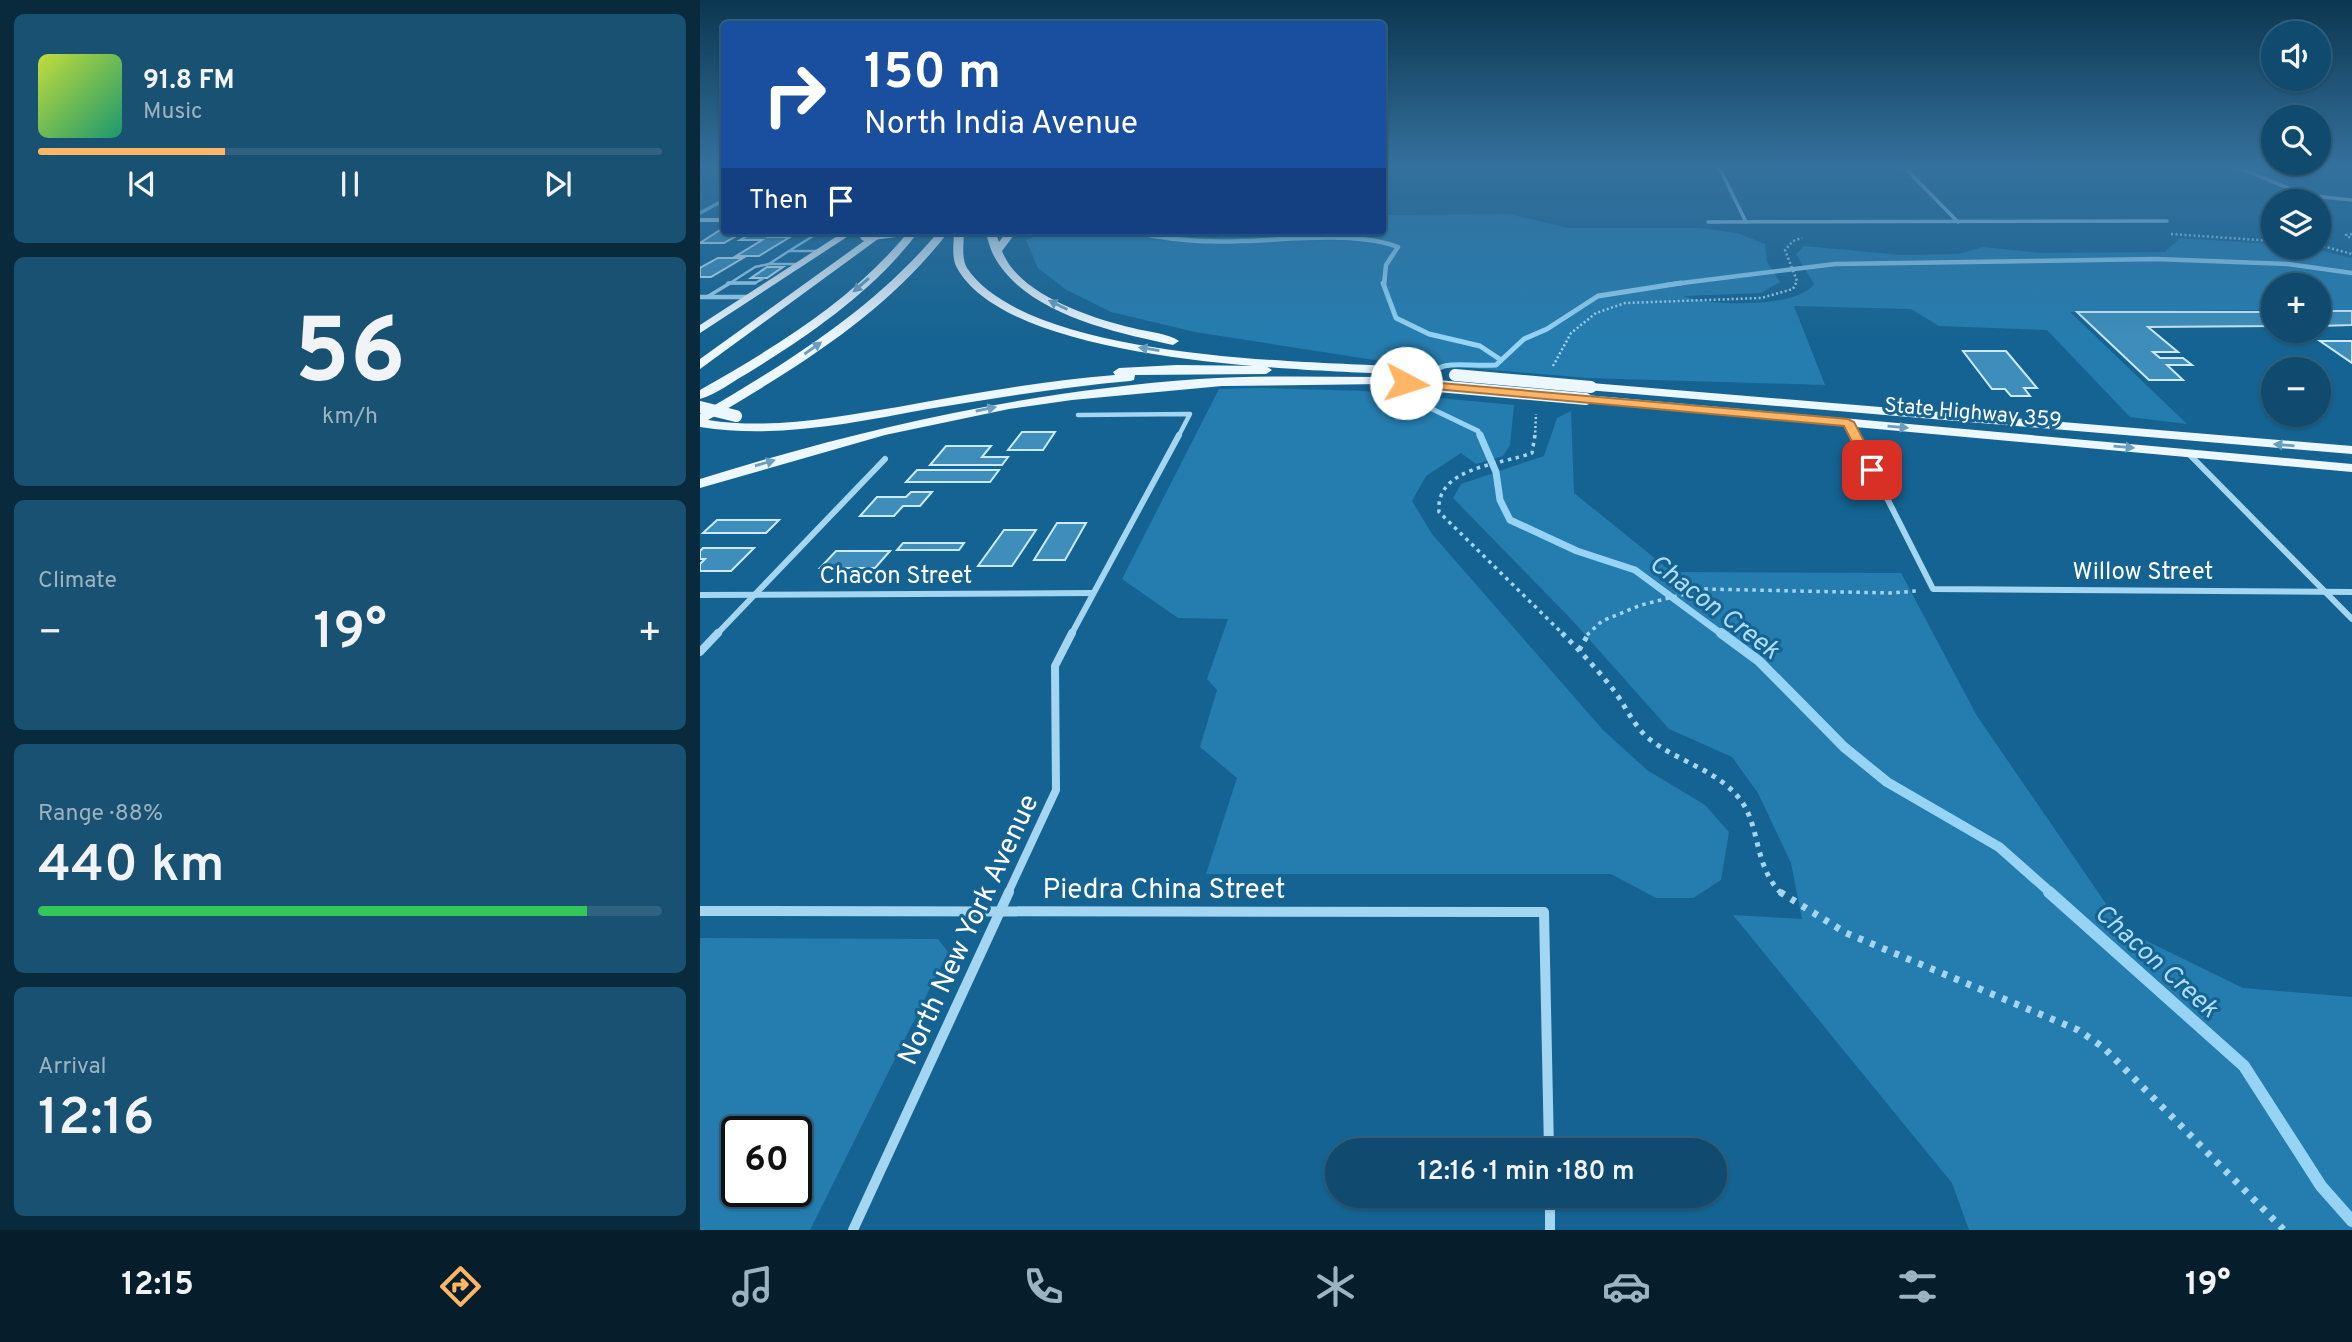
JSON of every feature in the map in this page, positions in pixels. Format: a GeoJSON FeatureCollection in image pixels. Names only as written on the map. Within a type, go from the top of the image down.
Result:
{"type":"FeatureCollection","features":[{"type":"Feature","properties":{"kind":"main road"},"geometry":{"type":"LineString","coordinates":[[700,330],[844,235]]}},
{"type":"Feature","properties":{"kind":"main road"},"geometry":{"type":"LineString","coordinates":[[811,257],[873,235]]}},
{"type":"Feature","properties":{"kind":"main road"},"geometry":{"type":"LineString","coordinates":[[700,365],[879,235]]}},
{"type":"Feature","properties":{"kind":"main road"},"geometry":{"type":"LineString","coordinates":[[700,396],[773,350],[848,297],[911,235]]}},
{"type":"Feature","properties":{"kind":"main road"},"geometry":{"type":"LineString","coordinates":[[700,422],[855,319],[913,268],[941,235]]}},
{"type":"Feature","properties":{"kind":"main road"},"geometry":{"type":"LineString","coordinates":[[959,235],[957,251],[962,268],[972,281],[991,298],[1016,312],[1049,325],[1090,337],[1160,351],[1384,375]]}},
{"type":"Feature","properties":{"kind":"main road"},"geometry":{"type":"LineString","coordinates":[[976,235],[998,250]]}},
{"type":"Feature","properties":{"kind":"main road"},"geometry":{"type":"LineString","coordinates":[[992,235],[1011,273],[1026,286],[1043,298],[1102,324],[1178,343],[1384,375]]}},
{"type":"Feature","properties":{"kind":"main road"},"geometry":{"type":"LineString","coordinates":[[998,250],[1009,235]]}},
{"type":"Feature","properties":{"kind":"main road"},"geometry":{"type":"LineString","coordinates":[[700,407],[736,416],[801,416],[989,386],[1126,371],[1276,370],[1384,375]]}},
{"type":"Feature","properties":{"kind":"main road"},"geometry":{"type":"LineString","coordinates":[[700,422],[719,427],[773,429],[1046,386],[1140,376],[1384,375]]}},
{"type":"Feature","properties":{"kind":"main road"},"geometry":{"type":"LineString","coordinates":[[700,484],[830,444],[931,420],[1015,404],[1079,394],[1202,383],[1384,375]]}},
{"type":"Feature","properties":{"kind":"main road","name":"State Highway 359"},"geometry":{"type":"LineString","coordinates":[[1384,375],[1588,393],[2352,450]]}},
{"type":"Feature","properties":{"kind":"main road","name":"State Highway 359"},"geometry":{"type":"LineString","coordinates":[[1588,393],[1848,422],[2352,466]]}},
{"type":"Feature","properties":{"kind":"street"},"geometry":{"type":"LineString","coordinates":[[700,297],[751,297]]}},
{"type":"Feature","properties":{"kind":"street","name":"North New York Avenue"},"geometry":{"type":"LineString","coordinates":[[853,1230],[1003,910],[1056,790],[1055,666],[1190,414],[1078,415]]}},
{"type":"Feature","properties":{"kind":"street"},"geometry":{"type":"LineString","coordinates":[[1848,422],[1933,589]]}},
{"type":"Feature","properties":{"kind":"street"},"geometry":{"type":"LineString","coordinates":[[2188,453],[2352,619]]}},
{"type":"Feature","properties":{"kind":"street"},"geometry":{"type":"LineString","coordinates":[[700,652],[886,459]]}},
{"type":"Feature","properties":{"kind":"street","name":"Willow Street"},"geometry":{"type":"LineString","coordinates":[[1933,589],[2352,592]]}},
{"type":"Feature","properties":{"kind":"street","name":"Chacon Street"},"geometry":{"type":"LineString","coordinates":[[700,594],[1092,593]]}},
{"type":"Feature","properties":{"kind":"street","name":"Piedra China Street"},"geometry":{"type":"LineString","coordinates":[[700,911],[1544,912],[1549,1138]]}},
{"type":"Feature","properties":{"kind":"street"},"geometry":{"type":"LineString","coordinates":[[1550,1208],[1550,1230]]}},
{"type":"Feature","properties":{"kind":"lane"},"geometry":{"type":"LineString","coordinates":[[769,264],[815,235]]}},
{"type":"Feature","properties":{"kind":"lane"},"geometry":{"type":"LineString","coordinates":[[789,251],[811,257]]}},
{"type":"Feature","properties":{"kind":"lane"},"geometry":{"type":"LineString","coordinates":[[707,297],[755,267],[785,264],[811,257]]}},
{"type":"Feature","properties":{"kind":"lane"},"geometry":{"type":"LineString","coordinates":[[780,267],[785,264]]}},
{"type":"Feature","properties":{"kind":"lane"},"geometry":{"type":"LineString","coordinates":[[728,283],[755,284],[764,278]]}},
{"type":"Feature","properties":{"kind":"path"},"geometry":{"type":"LineString","coordinates":[[2352,234],[2346,235],[2352,239]]}},
{"type":"Feature","properties":{"kind":"path"},"geometry":{"type":"LineString","coordinates":[[2331,248],[2352,254]]}},
{"type":"Feature","properties":{"kind":"path"},"geometry":{"type":"LineString","coordinates":[[1550,374],[1564,342],[1581,322],[1603,309],[1633,301],[1766,297],[1793,289],[1797,285],[1796,275],[1791,267]]}},
{"type":"Feature","properties":{"kind":"path"},"geometry":{"type":"LineString","coordinates":[[1537,406],[1535,448],[1523,457],[1461,475],[1442,486],[1436,502],[1439,512],[1579,650],[1612,688],[1645,735],[1670,753],[1710,773],[1738,796],[1745,807],[1768,880],[1786,898],[1846,933],[2078,1030],[2104,1048],[2284,1230]]}},
{"type":"Feature","properties":{"kind":"path"},"geometry":{"type":"LineString","coordinates":[[1579,650],[1586,636],[1602,621],[1641,605],[1705,589],[1890,593],[1933,589]]}},
{"type":"Feature","properties":{"kind":"shaded area"},"geometry":{"type":"Polygon","coordinates":[[[1386,224],[1699,228],[1737,233],[1765,244],[1767,262],[1780,282],[1761,293],[1683,296],[1712,302],[1752,303],[1790,298],[1814,284],[1796,254],[1804,246],[1901,255],[1958,254],[1983,247],[2042,253],[2165,252],[2180,238],[2261,243],[2261,259],[2331,259],[2331,253],[2352,258],[2352,310],[2331,310],[2331,273],[2261,273],[2261,310],[2070,312],[2187,424],[2130,417],[2047,330],[1939,326],[1911,309],[1794,306],[1825,385],[1588,378],[1374,360],[1195,332],[1111,312],[1065,289],[1038,268],[1026,240],[1038,235],[1386,235],[1386,224]]]}},
{"type":"Feature","properties":{"kind":"shaded area"},"geometry":{"type":"Polygon","coordinates":[[[1219,389],[1364,391],[1514,405],[1510,445],[1503,456],[1476,464],[1461,453],[1426,476],[1412,501],[1432,534],[1603,730],[1647,770],[1705,805],[1729,832],[1721,880],[1693,898],[1656,898],[1611,874],[1206,874],[1237,778],[1200,747],[1217,690],[1207,679],[1228,619],[1178,618],[1122,579],[1219,389]]]}},
{"type":"Feature","properties":{"kind":"shaded area"},"geometry":{"type":"Polygon","coordinates":[[[1571,411],[1574,493],[1672,572],[1901,573],[1977,716],[2124,930],[2243,988],[2352,997],[2352,1230],[1969,1230],[1952,1183],[1733,915],[1802,919],[1791,863],[1758,793],[1732,757],[1669,729],[1571,619],[1453,498],[1461,484],[1544,456],[1557,418],[1571,411]]]}},
{"type":"Feature","properties":{"kind":"shaded area"},"geometry":{"type":"Polygon","coordinates":[[[700,938],[938,939],[948,952],[810,1230],[700,1230],[700,938]]]}},
{"type":"Feature","properties":{"kind":"building"},"geometry":{"type":"Polygon","coordinates":[[[720,230],[721,235],[738,235],[724,243],[700,243],[720,230]]]}},
{"type":"Feature","properties":{"kind":"building"},"geometry":{"type":"Polygon","coordinates":[[[749,235],[790,237],[759,256],[736,256],[762,240],[740,240],[749,235]]]}},
{"type":"Feature","properties":{"kind":"building"},"geometry":{"type":"Polygon","coordinates":[[[718,258],[743,258],[711,277],[700,277],[700,268],[718,258]]]}},
{"type":"Feature","properties":{"kind":"building"},"geometry":{"type":"Polygon","coordinates":[[[767,267],[783,267],[767,278],[751,278],[767,267]]]}},
{"type":"Feature","properties":{"kind":"building"},"geometry":{"type":"Polygon","coordinates":[[[2331,311],[2352,311],[2352,325],[2331,326],[2331,311]]]}},
{"type":"Feature","properties":{"kind":"building"},"geometry":{"type":"Polygon","coordinates":[[[2077,312],[2261,312],[2261,326],[2148,327],[2178,352],[2153,352],[2160,358],[2183,358],[2192,365],[2167,365],[2183,380],[2149,380],[2077,312]]]}},
{"type":"Feature","properties":{"kind":"building"},"geometry":{"type":"Polygon","coordinates":[[[2352,341],[2352,363],[2323,343],[2352,341]]]}},
{"type":"Feature","properties":{"kind":"building"},"geometry":{"type":"Polygon","coordinates":[[[1963,351],[2006,351],[2037,388],[2024,388],[2030,396],[2011,396],[2005,389],[1992,389],[1963,351]]]}},
{"type":"Feature","properties":{"kind":"building"},"geometry":{"type":"Polygon","coordinates":[[[1022,432],[1055,432],[1043,450],[1008,450],[1022,432]]]}},
{"type":"Feature","properties":{"kind":"building"},"geometry":{"type":"Polygon","coordinates":[[[946,446],[991,446],[982,457],[1008,457],[1002,465],[930,465],[946,446]]]}},
{"type":"Feature","properties":{"kind":"building"},"geometry":{"type":"Polygon","coordinates":[[[917,470],[999,470],[990,482],[906,482],[917,470]]]}},
{"type":"Feature","properties":{"kind":"building"},"geometry":{"type":"Polygon","coordinates":[[[911,492],[932,492],[920,506],[903,506],[894,516],[860,516],[877,497],[906,497],[911,492]]]}},
{"type":"Feature","properties":{"kind":"building"},"geometry":{"type":"Polygon","coordinates":[[[717,520],[779,520],[766,533],[703,533],[717,520]]]}},
{"type":"Feature","properties":{"kind":"building"},"geometry":{"type":"Polygon","coordinates":[[[1057,523],[1086,523],[1065,560],[1034,560],[1057,523]]]}},
{"type":"Feature","properties":{"kind":"building"},"geometry":{"type":"Polygon","coordinates":[[[1004,530],[1036,530],[1012,566],[978,566],[1004,530]]]}},
{"type":"Feature","properties":{"kind":"building"},"geometry":{"type":"Polygon","coordinates":[[[903,543],[964,543],[959,550],[897,550],[903,543]]]}},
{"type":"Feature","properties":{"kind":"building"},"geometry":{"type":"Polygon","coordinates":[[[703,548],[754,548],[731,571],[700,571],[700,564],[705,559],[700,559],[700,551],[703,548]]]}},
{"type":"Feature","properties":{"kind":"building"},"geometry":{"type":"Polygon","coordinates":[[[836,551],[890,551],[875,568],[820,568],[836,551]]]}},
{"type":"Feature","properties":{"kind":"waterway"},"geometry":{"type":"LineString","coordinates":[[1149,235],[1228,242],[1322,238],[1382,242],[1398,247],[1386,265],[1384,285]]}},
{"type":"Feature","properties":{"kind":"waterway","name":"Chacon Creek"},"geometry":{"type":"LineString","coordinates":[[1677,284],[1835,264],[2157,259],[2288,264],[2352,273]]}},
{"type":"Feature","properties":{"kind":"waterway"},"geometry":{"type":"LineString","coordinates":[[1383,283],[1396,318],[1429,334],[1480,346],[1501,360]]}},
{"type":"Feature","properties":{"kind":"waterway","name":"Chacon Creek"},"geometry":{"type":"LineString","coordinates":[[1677,284],[1681,283]]}},
{"type":"Feature","properties":{"kind":"waterway","name":"Chacon Creek"},"geometry":{"type":"LineString","coordinates":[[1480,437],[1478,431],[1430,408],[1428,390],[1430,378],[1436,370],[1455,365],[1496,365],[1524,339],[1547,329],[1598,296],[1677,284]]}},
{"type":"Feature","properties":{"kind":"waterway","name":"Chacon Creek"},"geometry":{"type":"LineString","coordinates":[[1666,285],[1677,284]]}},
{"type":"Feature","properties":{"kind":"waterway","name":"Chacon Creek"},"geometry":{"type":"LineString","coordinates":[[1480,435],[1496,472],[1500,500],[1510,520],[1577,551],[1635,570],[1723,635]]}},
{"type":"Feature","properties":{"kind":"waterway","name":"Chacon Creek"},"geometry":{"type":"LineString","coordinates":[[1721,633],[1759,661],[1844,747],[1887,782],[1999,847],[2051,893]]}},
{"type":"Feature","properties":{"kind":"waterway","name":"Chacon Creek"},"geometry":{"type":"LineString","coordinates":[[2049,892],[2244,1066],[2321,1186],[2352,1221]]}},
{"type":"Feature","properties":{"kind":"route"},"geometry":{"type":"LineString","coordinates":[[1406,383],[1848,422],[1872,470]]}}]}
